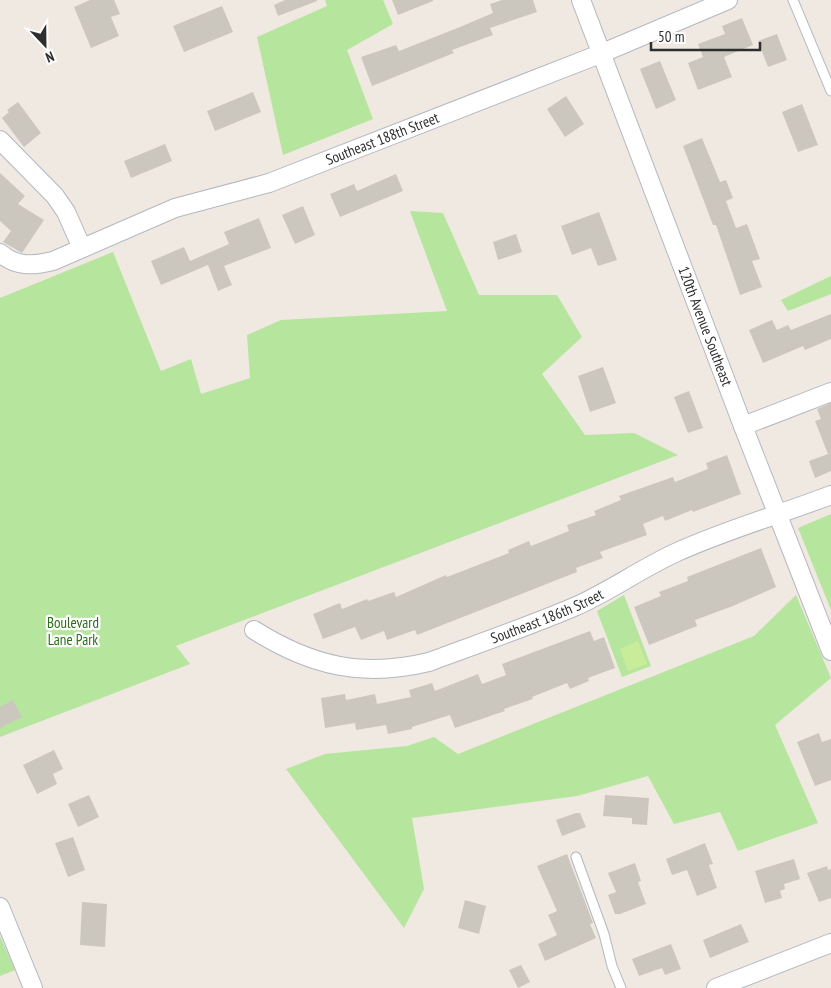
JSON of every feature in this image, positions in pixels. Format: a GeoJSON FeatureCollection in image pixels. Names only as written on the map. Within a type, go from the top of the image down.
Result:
{"type":"FeatureCollection","features":[{"type":"Feature","properties":{"kind":"street","name":"120th Avenue Southeast"},"geometry":{"type":"LineString","coordinates":[[581,0],[600,54],[831,651]]}},
{"type":"Feature","properties":{"kind":"street","name":"Southeast 188th Street"},"geometry":{"type":"LineString","coordinates":[[0,253],[8,260],[20,264],[33,265],[53,261],[175,208],[269,184],[600,54],[728,0]]}},
{"type":"Feature","properties":{"kind":"street"},"geometry":{"type":"LineString","coordinates":[[0,140],[55,196],[66,212],[82,248]]}},
{"type":"Feature","properties":{"kind":"street"},"geometry":{"type":"LineString","coordinates":[[743,426],[831,392]]}},
{"type":"Feature","properties":{"kind":"street","name":"Southeast 186th Street"},"geometry":{"type":"LineString","coordinates":[[254,630],[277,644],[316,660],[350,668],[376,670],[405,668],[429,662],[574,607],[602,594],[674,554],[749,524],[831,495]]}},
{"type":"Feature","properties":{"kind":"street"},"geometry":{"type":"LineString","coordinates":[[0,907],[33,988]]}},
{"type":"Feature","properties":{"kind":"street"},"geometry":{"type":"LineString","coordinates":[[716,988],[831,944]]}},
{"type":"Feature","properties":{"kind":"lane"},"geometry":{"type":"LineString","coordinates":[[793,0],[831,91]]}},
{"type":"Feature","properties":{"kind":"lane"},"geometry":{"type":"LineString","coordinates":[[576,857],[621,988]]}},
{"type":"Feature","properties":{"kind":"green space"},"geometry":{"type":"Polygon","coordinates":[[[325,0],[383,0],[393,24],[347,50],[373,119],[283,155],[257,37],[327,6],[325,0]]]}},
{"type":"Feature","properties":{"kind":"green space","name":"Boulevard Lane Park"},"geometry":{"type":"Polygon","coordinates":[[[410,211],[443,213],[479,295],[557,295],[582,337],[542,374],[585,435],[634,433],[678,455],[176,646],[190,664],[0,737],[0,298],[113,252],[161,371],[191,359],[201,394],[250,378],[247,335],[281,320],[447,311],[410,211]]]}},
{"type":"Feature","properties":{"kind":"green space"},"geometry":{"type":"Polygon","coordinates":[[[831,276],[831,294],[788,311],[781,300],[831,276]]]}},
{"type":"Feature","properties":{"kind":"green space"},"geometry":{"type":"Polygon","coordinates":[[[831,514],[831,610],[798,528],[831,514]]]}},
{"type":"Feature","properties":{"kind":"green space"},"geometry":{"type":"Polygon","coordinates":[[[624,595],[651,666],[622,677],[597,611],[624,595]]]}},
{"type":"Feature","properties":{"kind":"green space"},"geometry":{"type":"Polygon","coordinates":[[[796,595],[831,678],[775,725],[818,823],[738,851],[720,812],[674,824],[648,776],[577,796],[412,818],[424,889],[404,928],[286,769],[325,754],[407,746],[434,737],[458,754],[754,636],[796,595]]]}},
{"type":"Feature","properties":{"kind":"green space"},"geometry":{"type":"Polygon","coordinates":[[[638,641],[647,664],[628,671],[620,649],[638,641]]]}},
{"type":"Feature","properties":{"kind":"green space"},"geometry":{"type":"Polygon","coordinates":[[[0,936],[15,970],[0,976],[0,936]]]}},
{"type":"Feature","properties":{"kind":"building"},"geometry":{"type":"Polygon","coordinates":[[[90,0],[114,0],[120,14],[111,17],[119,36],[91,48],[74,7],[90,0]]]}},
{"type":"Feature","properties":{"kind":"building"},"geometry":{"type":"Polygon","coordinates":[[[285,0],[317,1],[278,16],[274,5],[285,0]]]}},
{"type":"Feature","properties":{"kind":"building"},"geometry":{"type":"Polygon","coordinates":[[[392,0],[433,0],[433,1],[398,15],[392,0]]]}},
{"type":"Feature","properties":{"kind":"building"},"geometry":{"type":"Polygon","coordinates":[[[502,0],[533,0],[537,12],[490,28],[493,35],[452,50],[454,53],[372,86],[361,57],[396,45],[399,51],[460,27],[493,13],[490,4],[502,0]]]}},
{"type":"Feature","properties":{"kind":"building"},"geometry":{"type":"Polygon","coordinates":[[[222,6],[233,32],[184,52],[173,26],[222,6]]]}},
{"type":"Feature","properties":{"kind":"building"},"geometry":{"type":"Polygon","coordinates":[[[742,18],[753,45],[724,57],[732,77],[698,90],[688,63],[703,57],[698,44],[725,34],[722,26],[742,18]]]}},
{"type":"Feature","properties":{"kind":"building"},"geometry":{"type":"Polygon","coordinates":[[[777,34],[787,60],[768,67],[758,41],[777,34]]]}},
{"type":"Feature","properties":{"kind":"building"},"geometry":{"type":"Polygon","coordinates":[[[660,61],[676,100],[656,109],[640,69],[660,61]]]}},
{"type":"Feature","properties":{"kind":"building"},"geometry":{"type":"Polygon","coordinates":[[[253,92],[261,112],[215,131],[207,111],[253,92]]]}},
{"type":"Feature","properties":{"kind":"building"},"geometry":{"type":"Polygon","coordinates":[[[566,96],[584,124],[565,137],[547,109],[566,96]]]}},
{"type":"Feature","properties":{"kind":"building"},"geometry":{"type":"Polygon","coordinates":[[[18,102],[41,133],[24,147],[2,118],[9,112],[7,110],[18,102]]]}},
{"type":"Feature","properties":{"kind":"building"},"geometry":{"type":"Polygon","coordinates":[[[802,104],[818,145],[798,152],[782,112],[802,104]]]}},
{"type":"Feature","properties":{"kind":"building"},"geometry":{"type":"Polygon","coordinates":[[[702,138],[720,182],[726,180],[733,198],[726,201],[736,228],[747,224],[760,259],[752,261],[762,287],[740,295],[716,225],[713,225],[683,146],[702,138]]]}},
{"type":"Feature","properties":{"kind":"building"},"geometry":{"type":"Polygon","coordinates":[[[165,144],[172,161],[131,178],[124,161],[165,144]]]}},
{"type":"Feature","properties":{"kind":"building"},"geometry":{"type":"Polygon","coordinates":[[[0,173],[25,196],[18,204],[44,220],[22,253],[3,242],[11,231],[0,221],[0,173]]]}},
{"type":"Feature","properties":{"kind":"building"},"geometry":{"type":"Polygon","coordinates":[[[396,174],[403,191],[340,217],[330,194],[354,184],[357,191],[396,174]]]}},
{"type":"Feature","properties":{"kind":"building"},"geometry":{"type":"Polygon","coordinates":[[[303,206],[315,235],[295,244],[282,215],[303,206]]]}},
{"type":"Feature","properties":{"kind":"building"},"geometry":{"type":"Polygon","coordinates":[[[599,212],[617,260],[598,266],[591,248],[572,255],[561,226],[599,212]]]}},
{"type":"Feature","properties":{"kind":"building"},"geometry":{"type":"Polygon","coordinates":[[[259,218],[271,248],[224,266],[232,285],[218,291],[208,265],[161,285],[151,261],[184,247],[190,261],[229,244],[224,232],[259,218]]]}},
{"type":"Feature","properties":{"kind":"building"},"geometry":{"type":"Polygon","coordinates":[[[516,234],[522,252],[498,260],[493,242],[516,234]]]}},
{"type":"Feature","properties":{"kind":"building"},"geometry":{"type":"Polygon","coordinates":[[[831,314],[831,339],[805,350],[803,346],[763,363],[749,330],[772,320],[777,330],[788,325],[791,330],[831,314]]]}},
{"type":"Feature","properties":{"kind":"building"},"geometry":{"type":"Polygon","coordinates":[[[603,367],[616,403],[590,412],[578,376],[603,367]]]}},
{"type":"Feature","properties":{"kind":"building"},"geometry":{"type":"Polygon","coordinates":[[[689,391],[703,428],[688,433],[674,397],[689,391]]]}},
{"type":"Feature","properties":{"kind":"building"},"geometry":{"type":"Polygon","coordinates":[[[831,403],[831,471],[815,478],[809,461],[828,454],[815,421],[821,419],[817,409],[831,403]]]}},
{"type":"Feature","properties":{"kind":"building"},"geometry":{"type":"Polygon","coordinates":[[[727,455],[741,494],[665,521],[663,516],[643,524],[647,535],[600,552],[603,558],[576,568],[577,572],[417,635],[415,630],[387,640],[384,631],[361,640],[355,627],[323,639],[313,614],[340,603],[342,609],[367,599],[368,601],[394,592],[396,597],[446,575],[447,577],[509,553],[508,550],[529,541],[531,546],[569,531],[567,525],[596,515],[594,511],[621,500],[619,496],[673,477],[675,482],[708,469],[706,463],[727,455]]]}},
{"type":"Feature","properties":{"kind":"building"},"geometry":{"type":"Polygon","coordinates":[[[761,548],[776,587],[695,620],[697,626],[649,645],[634,607],[661,596],[659,592],[688,581],[687,577],[761,548]]]}},
{"type":"Feature","properties":{"kind":"building"},"geometry":{"type":"Polygon","coordinates":[[[590,631],[594,641],[604,637],[615,668],[588,678],[589,681],[570,689],[567,683],[532,697],[533,699],[504,709],[505,711],[455,728],[450,715],[412,727],[412,729],[388,734],[386,725],[356,730],[355,723],[325,728],[321,698],[345,694],[346,700],[375,694],[377,704],[411,697],[409,690],[432,683],[435,691],[478,674],[482,684],[506,675],[502,664],[590,631]]]}},
{"type":"Feature","properties":{"kind":"building"},"geometry":{"type":"Polygon","coordinates":[[[13,700],[22,717],[0,728],[0,707],[13,700]]]}},
{"type":"Feature","properties":{"kind":"building"},"geometry":{"type":"Polygon","coordinates":[[[819,733],[822,742],[831,739],[831,780],[815,786],[797,742],[819,733]]]}},
{"type":"Feature","properties":{"kind":"building"},"geometry":{"type":"Polygon","coordinates":[[[54,750],[63,769],[53,774],[57,784],[37,794],[23,765],[54,750]]]}},
{"type":"Feature","properties":{"kind":"building"},"geometry":{"type":"Polygon","coordinates":[[[89,795],[99,817],[78,827],[68,804],[89,795]]]}},
{"type":"Feature","properties":{"kind":"building"},"geometry":{"type":"Polygon","coordinates":[[[605,795],[649,798],[647,825],[632,824],[632,818],[603,816],[605,795]]]}},
{"type":"Feature","properties":{"kind":"building"},"geometry":{"type":"Polygon","coordinates":[[[580,813],[586,827],[562,836],[556,820],[580,813]]]}},
{"type":"Feature","properties":{"kind":"building"},"geometry":{"type":"Polygon","coordinates":[[[73,837],[85,870],[68,877],[55,843],[73,837]]]}},
{"type":"Feature","properties":{"kind":"building"},"geometry":{"type":"Polygon","coordinates":[[[705,843],[713,864],[709,865],[717,888],[697,896],[687,870],[672,875],[666,859],[705,843]]]}},
{"type":"Feature","properties":{"kind":"building"},"geometry":{"type":"Polygon","coordinates":[[[567,854],[593,923],[590,924],[596,938],[545,961],[538,944],[557,935],[548,915],[557,911],[537,866],[567,854]]]}},
{"type":"Feature","properties":{"kind":"building"},"geometry":{"type":"Polygon","coordinates":[[[794,859],[800,879],[784,884],[785,889],[780,891],[782,898],[765,903],[755,871],[794,859]]]}},
{"type":"Feature","properties":{"kind":"building"},"geometry":{"type":"Polygon","coordinates":[[[635,863],[641,881],[638,882],[646,904],[620,914],[615,914],[608,895],[616,892],[608,873],[635,863]]]}},
{"type":"Feature","properties":{"kind":"building"},"geometry":{"type":"Polygon","coordinates":[[[827,866],[828,870],[831,869],[831,898],[819,902],[807,873],[827,866]]]}},
{"type":"Feature","properties":{"kind":"building"},"geometry":{"type":"Polygon","coordinates":[[[465,900],[486,906],[479,934],[458,928],[465,900]]]}},
{"type":"Feature","properties":{"kind":"building"},"geometry":{"type":"Polygon","coordinates":[[[82,902],[107,904],[105,947],[80,945],[82,902]]]}},
{"type":"Feature","properties":{"kind":"building"},"geometry":{"type":"Polygon","coordinates":[[[741,924],[749,942],[710,958],[703,940],[741,924]]]}},
{"type":"Feature","properties":{"kind":"building"},"geometry":{"type":"Polygon","coordinates":[[[671,944],[681,969],[665,975],[662,968],[639,976],[632,959],[671,944]]]}},
{"type":"Feature","properties":{"kind":"building"},"geometry":{"type":"Polygon","coordinates":[[[521,965],[530,982],[518,988],[509,970],[521,965]]]}}]}
